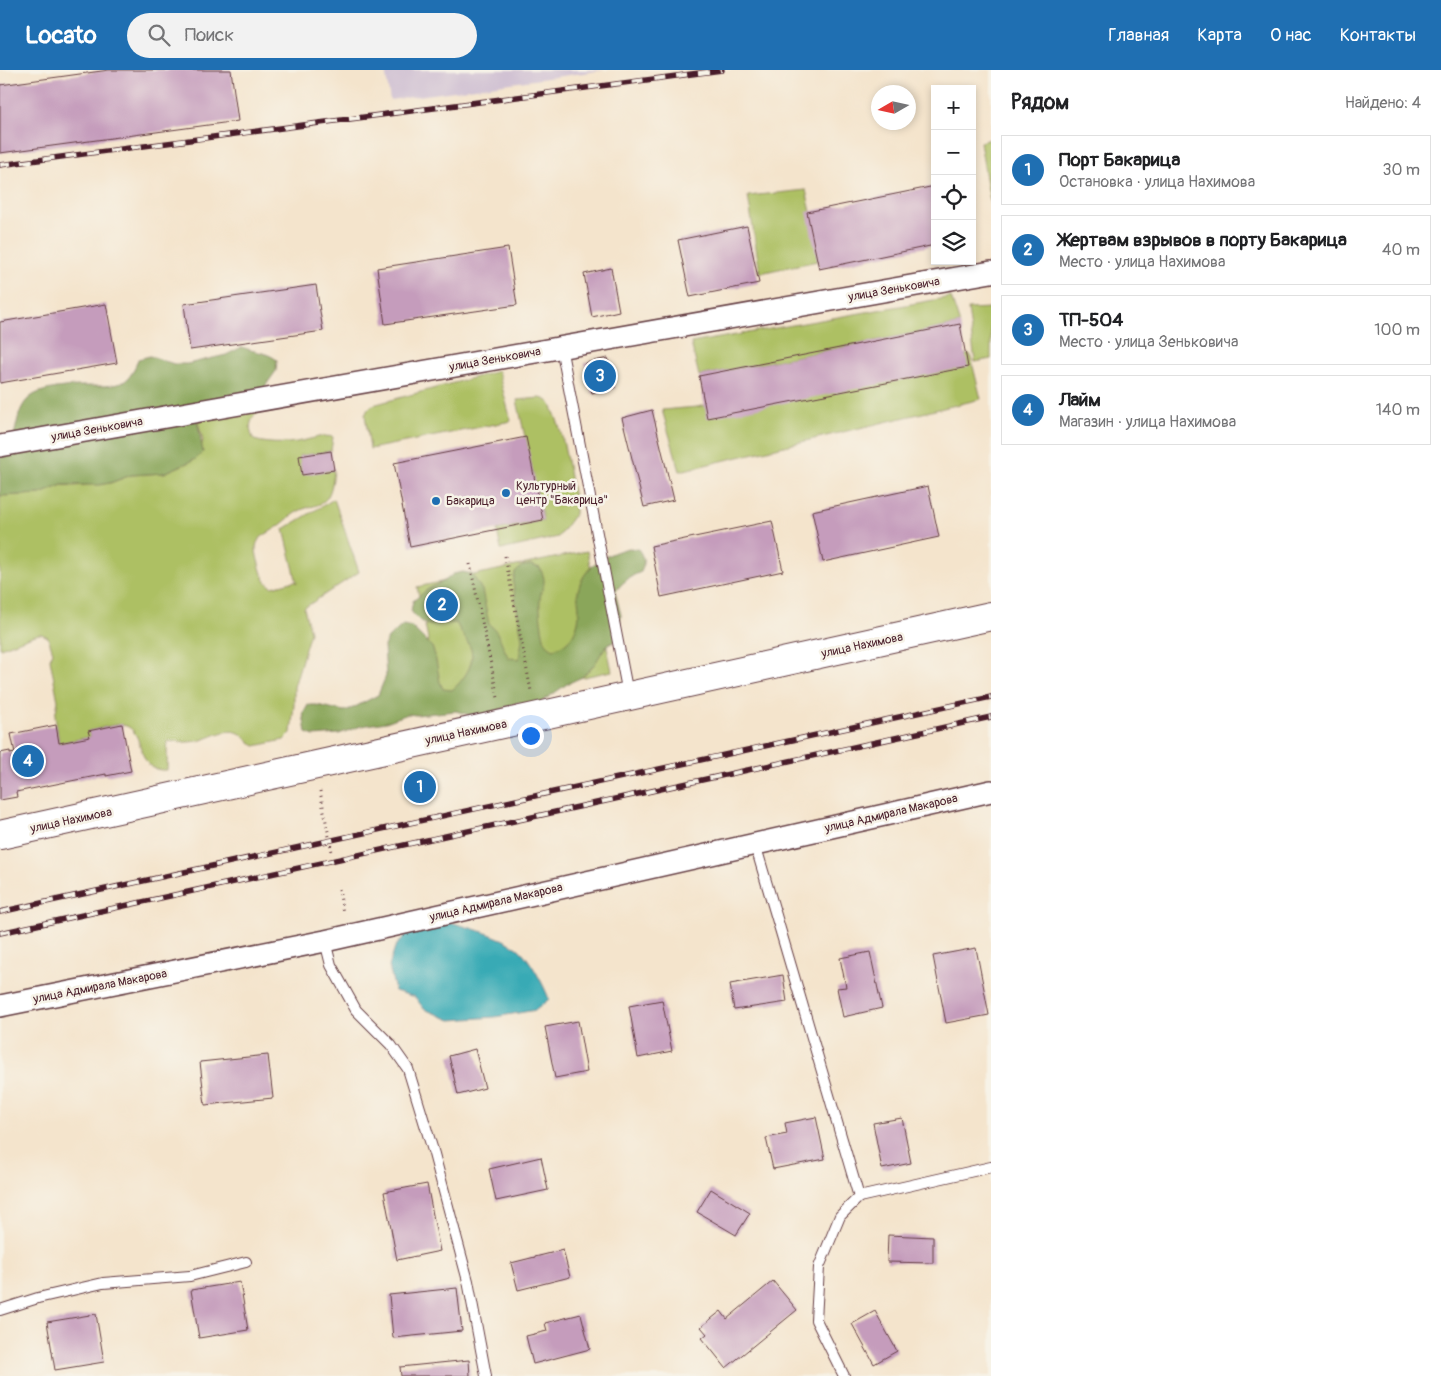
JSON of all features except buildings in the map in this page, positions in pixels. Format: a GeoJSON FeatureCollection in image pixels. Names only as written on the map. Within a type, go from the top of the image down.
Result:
{"type":"FeatureCollection","features":[{"type":"Feature","properties":{"kind":"main road","name":"улица Нахимова"},"geometry":{"type":"LineString","coordinates":[[0,835],[991,616]]}},
{"type":"Feature","properties":{"kind":"street","name":"улица Зеньковича"},"geometry":{"type":"LineString","coordinates":[[0,446],[991,272]]}},
{"type":"Feature","properties":{"kind":"street","name":"улица Адмирала Макарова"},"geometry":{"type":"LineString","coordinates":[[0,1006],[325,941],[991,791]]}},
{"type":"Feature","properties":{"kind":"lane"},"geometry":{"type":"LineString","coordinates":[[561,347],[629,696]]}},
{"type":"Feature","properties":{"kind":"lane"},"geometry":{"type":"LineString","coordinates":[[755,844],[859,1197]]}},
{"type":"Feature","properties":{"kind":"lane"},"geometry":{"type":"LineString","coordinates":[[325,941],[331,964],[356,1010],[391,1045],[408,1069],[434,1154],[468,1281],[486,1376]]}},
{"type":"Feature","properties":{"kind":"lane"},"geometry":{"type":"LineString","coordinates":[[844,1376],[816,1320],[819,1267],[840,1216],[859,1197],[991,1167]]}},
{"type":"Feature","properties":{"kind":"lane"},"geometry":{"type":"LineString","coordinates":[[0,1310],[38,1298],[103,1282],[190,1276],[246,1262]]}},
{"type":"Feature","properties":{"kind":"path"},"geometry":{"type":"LineString","coordinates":[[505,556],[532,697]]}},
{"type":"Feature","properties":{"kind":"path"},"geometry":{"type":"LineString","coordinates":[[470,564],[499,704]]}},
{"type":"Feature","properties":{"kind":"path"},"geometry":{"type":"LineString","coordinates":[[326,817],[332,852]]}},
{"type":"Feature","properties":{"kind":"path"},"geometry":{"type":"LineString","coordinates":[[339,889],[342,912]]}},
{"type":"Feature","properties":{"kind":"shaded area"},"geometry":{"type":"Polygon","coordinates":[[[385,70],[604,70],[390,100],[385,70]]]}},
{"type":"Feature","properties":{"kind":"green space"},"geometry":{"type":"Polygon","coordinates":[[[991,139],[991,208],[980,142],[991,139]]]}},
{"type":"Feature","properties":{"kind":"green space"},"geometry":{"type":"Polygon","coordinates":[[[806,190],[822,260],[760,273],[748,196],[806,190]]]}},
{"type":"Feature","properties":{"kind":"green space"},"geometry":{"type":"Polygon","coordinates":[[[951,297],[960,324],[699,376],[691,343],[951,297]]]}},
{"type":"Feature","properties":{"kind":"green space"},"geometry":{"type":"Polygon","coordinates":[[[991,308],[991,359],[975,362],[968,309],[991,308]]]}},
{"type":"Feature","properties":{"kind":"green space"},"geometry":{"type":"Polygon","coordinates":[[[242,347],[268,355],[277,360],[276,371],[264,388],[219,397],[209,403],[197,419],[203,452],[196,459],[164,473],[131,475],[99,485],[62,485],[40,494],[0,496],[0,458],[12,442],[20,413],[30,397],[55,388],[107,386],[121,383],[130,376],[138,359],[150,356],[174,364],[187,364],[226,355],[242,347]]]}},
{"type":"Feature","properties":{"kind":"green space"},"geometry":{"type":"Polygon","coordinates":[[[970,354],[981,399],[680,471],[662,410],[697,407],[970,354]]]}},
{"type":"Feature","properties":{"kind":"green space"},"geometry":{"type":"Polygon","coordinates":[[[498,371],[511,421],[370,449],[365,415],[373,405],[498,371]]]}},
{"type":"Feature","properties":{"kind":"green space"},"geometry":{"type":"Polygon","coordinates":[[[540,398],[551,405],[560,429],[575,502],[575,514],[558,537],[501,550],[497,530],[543,520],[517,400],[540,398]]]}},
{"type":"Feature","properties":{"kind":"green space"},"geometry":{"type":"Polygon","coordinates":[[[262,408],[252,419],[250,427],[254,440],[267,443],[282,443],[321,436],[333,437],[331,451],[299,456],[303,474],[334,470],[331,489],[324,502],[298,511],[259,540],[256,548],[257,555],[265,580],[272,587],[295,581],[297,583],[284,529],[334,499],[359,572],[304,608],[310,632],[294,687],[291,733],[284,740],[255,746],[241,734],[228,731],[193,742],[168,741],[167,770],[156,769],[149,765],[136,735],[131,728],[123,725],[88,731],[90,737],[59,743],[55,716],[58,701],[50,659],[53,652],[48,637],[41,634],[0,648],[0,496],[40,494],[62,485],[110,483],[131,475],[164,473],[196,459],[203,441],[197,419],[262,408]]]}},
{"type":"Feature","properties":{"kind":"green space"},"geometry":{"type":"Polygon","coordinates":[[[629,548],[638,549],[643,557],[643,566],[641,572],[626,580],[615,592],[621,615],[619,639],[606,646],[594,665],[582,677],[567,684],[536,706],[528,706],[519,702],[503,708],[497,713],[473,716],[456,711],[408,714],[386,722],[361,726],[339,734],[314,736],[306,733],[303,714],[308,705],[344,711],[378,695],[386,676],[384,646],[388,638],[403,625],[412,627],[432,647],[443,689],[452,690],[456,686],[468,671],[472,653],[456,623],[427,624],[417,618],[411,611],[413,601],[428,589],[446,580],[453,574],[463,572],[472,574],[482,590],[489,624],[498,636],[509,658],[519,659],[522,640],[513,583],[515,573],[522,566],[531,565],[540,568],[544,581],[540,603],[542,628],[546,643],[553,649],[569,640],[576,630],[579,618],[578,591],[585,574],[605,557],[629,548]]]}},
{"type":"Feature","properties":{"kind":"green space"},"geometry":{"type":"Polygon","coordinates":[[[587,551],[612,671],[442,707],[417,587],[587,551]]]}},
{"type":"Feature","properties":{"kind":"water"},"geometry":{"type":"Polygon","coordinates":[[[443,920],[493,936],[519,949],[536,972],[549,999],[536,1010],[495,1017],[451,1020],[424,1009],[415,997],[395,991],[389,966],[395,947],[410,930],[443,920]]]}},
{"type":"Feature","properties":{"kind":"railway"},"geometry":{"type":"LineString","coordinates":[[0,165],[722,70]]}},
{"type":"Feature","properties":{"kind":"railway"},"geometry":{"type":"LineString","coordinates":[[0,912],[991,697]]}},
{"type":"Feature","properties":{"kind":"railway"},"geometry":{"type":"LineString","coordinates":[[0,933],[991,717]]}},
{"type":"Feature","properties":{"kind":"place","name":"ТП-504"},"geometry":{"type":"Point","coordinates":[600,376]}},
{"type":"Feature","properties":{"kind":"place","name":"Культурный центр \"Бакарица\""},"geometry":{"type":"Point","coordinates":[506,493]}},
{"type":"Feature","properties":{"kind":"place","name":"Бакарица"},"geometry":{"type":"Point","coordinates":[436,501]}},
{"type":"Feature","properties":{"kind":"place","name":"Жертвам взрывов в порту Бакарица"},"geometry":{"type":"Point","coordinates":[442,605]}},
{"type":"Feature","properties":{"kind":"place","name":"Лайм"},"geometry":{"type":"Point","coordinates":[28,761]}},
{"type":"Feature","properties":{"kind":"place","name":"Порт Бакарица"},"geometry":{"type":"Point","coordinates":[420,787]}}]}
